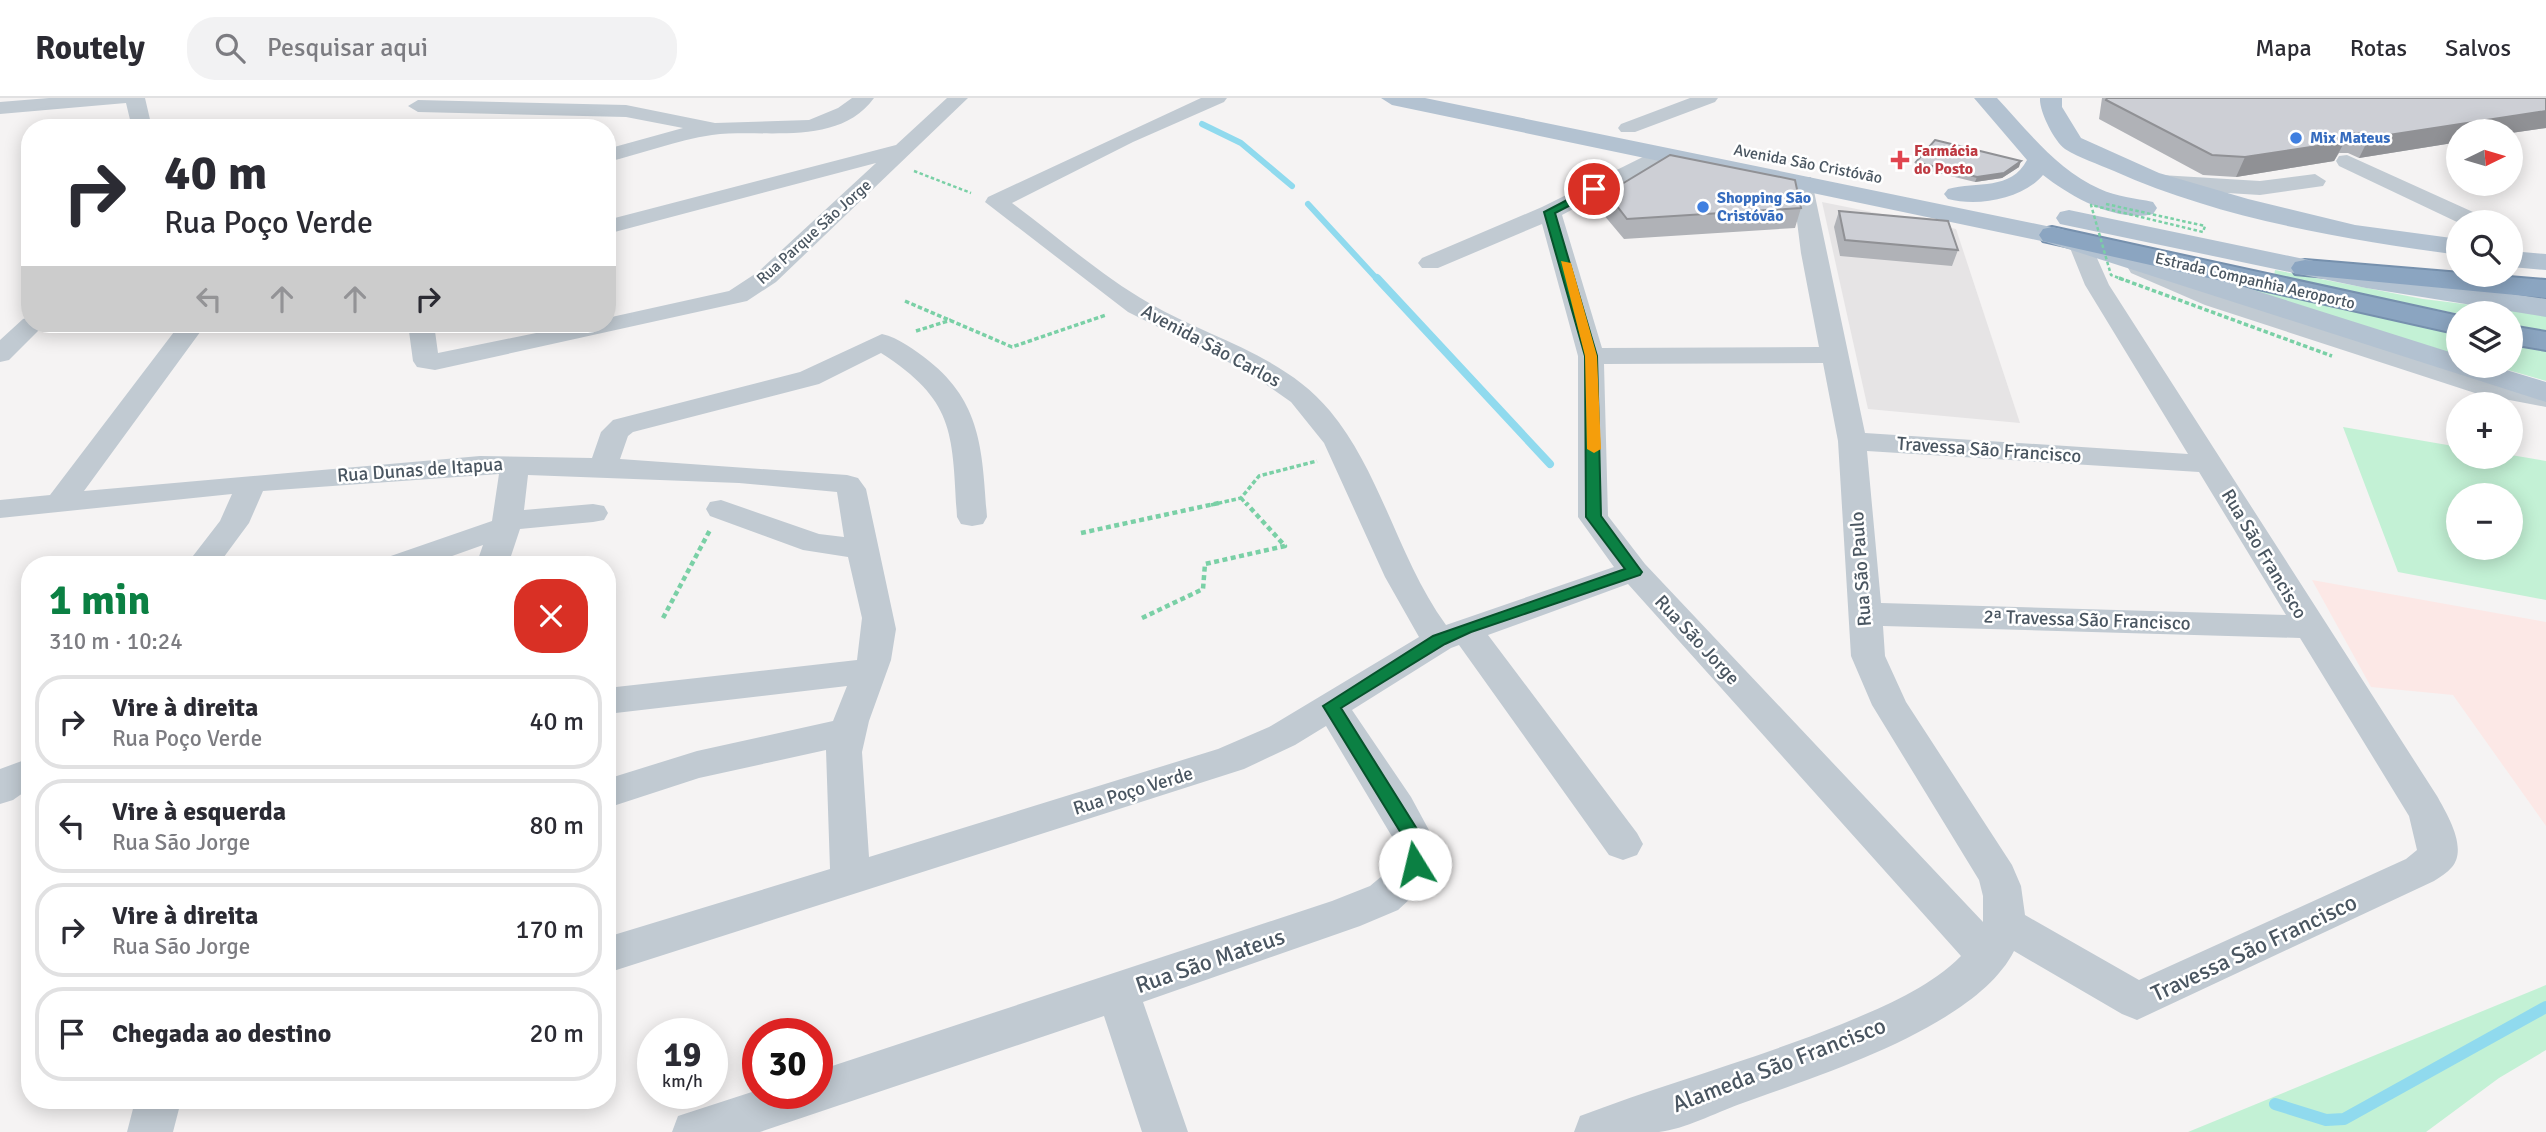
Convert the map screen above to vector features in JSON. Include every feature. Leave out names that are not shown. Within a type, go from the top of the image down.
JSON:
[{"type":"highway","name":"Estrada Companhia Aeroporto","points":[[2080,244],[2446,322]]},
{"type":"highway","points":[[2305,268],[2546,289]]},
{"type":"main road","name":"Avenida São Cristóvão","points":[[1392,98],[1803,182],[2080,244],[2446,361]]},
{"type":"main road","name":"Avenida São Cristóvão","points":[[1474,98],[1957,194],[2305,268],[2413,288],[2546,306]]},
{"type":"main road","points":[[1985,98],[2039,160],[2061,179],[2094,196],[2131,207],[2239,205]]},
{"type":"main road","points":[[2026,98],[2051,103],[2077,146],[2156,180],[2239,205],[2379,238],[2446,251]]},
{"type":"main road","points":[[1957,194],[2016,186],[2036,170],[2039,160]]},
{"type":"main road","points":[[2156,180],[2171,193],[2172,202],[2165,208]]},
{"type":"main road","points":[[2379,238],[2446,246]]},
{"type":"main road","points":[[2523,247],[2546,246]]},
{"type":"main road","points":[[2523,261],[2546,262]]},
{"type":"main road","name":"Avenida São Cristóvão","points":[[2501,378],[2546,392]]},
{"type":"street","points":[[0,108],[121,98]]},
{"type":"street","points":[[135,98],[140,119]]},
{"type":"street","points":[[413,119],[418,102],[583,103],[712,128],[806,128],[840,117],[864,98]]},
{"type":"street","name":"Rua Parque São Jorge","points":[[616,326],[729,299],[767,277],[958,98]]},
{"type":"street","points":[[996,202],[1126,138],[1217,98]]},
{"type":"street","points":[[1628,128],[1708,98]]},
{"type":"street","points":[[616,154],[712,128]]},
{"type":"street","points":[[1430,262],[1549,212],[1661,154]]},
{"type":"street","name":"Rua Parque São Jorge","points":[[616,225],[897,156]]},
{"type":"street","points":[[2347,161],[2450,210]]},
{"type":"street","points":[[2156,180],[2244,188],[2316,184],[2239,205]]},
{"type":"street","name":"Rua São Paulo","points":[[1803,182],[1813,253],[1852,441],[1866,639],[1874,672],[1890,705],[1998,876],[2004,891],[1996,940]]},
{"type":"street","name":"Avenida São Carlos","points":[[996,202],[1134,305],[1172,328],[1284,383],[1321,417],[1406,585],[1452,634],[1623,844]]},
{"type":"street","name":"Rua São Jorge","points":[[1549,212],[1591,356],[1593,517],[1634,572],[1996,940]]},
{"type":"street","points":[[2080,244],[2214,300],[2488,388],[2546,399]]},
{"type":"street","name":"Rua São Francisco","points":[[2080,244],[2097,285],[2433,824],[2438,856],[2431,864]]},
{"type":"street","points":[[0,354],[22,333]]},
{"type":"street","points":[[58,505],[186,333]]},
{"type":"street","name":"Rua Parque São Jorge","points":[[422,333],[423,355],[426,361],[435,362],[579,333]]},
{"type":"street","points":[[603,467],[615,432],[623,426],[668,412],[809,378],[882,342],[924,369],[943,387],[956,406],[965,434],[972,517]]},
{"type":"street","points":[[1591,356],[1836,355]]},
{"type":"street","name":"Travessa São Francisco","points":[[1852,441],[2210,464]]},
{"type":"street","points":[[495,556],[506,524],[515,465]]},
{"type":"street","name":"Rua Dunas de Itapua","points":[[0,509],[397,470],[515,465],[603,467],[842,483],[851,488],[853,494],[862,549]]},
{"type":"street","points":[[209,556],[234,523],[252,483]]},
{"type":"street","points":[[721,509],[814,543],[862,549],[878,613],[877,647],[846,732],[844,752],[850,878]]},
{"type":"street","points":[[420,556],[506,524],[593,513]]},
{"type":"street","name":"Rua Poço Verde","points":[[616,952],[1231,759],[1282,736],[1452,634],[1634,572]]},
{"type":"street","name":"2ª Travessa São Francisco","points":[[1865,614],[2309,627]]},
{"type":"street","points":[[616,700],[868,671]]},
{"type":"street","name":"Rua São Mateus","points":[[833,1086],[1118,992],[1384,898],[1409,876],[1415,864],[1417,845],[1397,807],[1331,706]]},
{"type":"street","points":[[616,791],[697,765],[846,732]]},
{"type":"street","points":[[0,790],[11,780],[21,776]]},
{"type":"street","name":"Travessa São Francisco","points":[[1996,940],[2137,1001],[2431,864]]},
{"type":"street","name":"Alameda São Francisco","points":[[1597,1132],[1782,1069],[1919,1010],[1996,940]]},
{"type":"street","points":[[1118,992],[1166,1132]]},
{"type":"street","points":[[150,1132],[156,1109]]},
{"type":"street","points":[[695,1132],[765,1109]]},
{"type":"path","points":[[897,156],[996,202]]},
{"type":"path","points":[[2106,204],[2205,226],[2203,232],[2091,205],[2111,275],[2332,356]]},
{"type":"path","points":[[905,300],[1012,347],[1134,305]]},
{"type":"path","points":[[1081,533],[1241,498],[1259,476],[1342,454]]},
{"type":"path","points":[[1142,618],[1203,589],[1205,564],[1285,546],[1241,498]]},
{"type":"path","points":[[663,618],[721,509]]},
{"type":"shaded area","points":[[1822,202],[1956,229],[2020,423],[1868,409]]},
{"type":"shaded area","points":[[2312,580],[2546,622],[2546,826],[2453,695],[2371,687]]},
{"type":"green space","points":[[2275,270],[2446,302],[2446,311],[2274,276]]},
{"type":"green space","points":[[2247,287],[2446,331],[2446,352],[2246,289]]},
{"type":"green space","points":[[2523,311],[2546,314],[2546,331],[2523,326]]},
{"type":"green space","points":[[2523,346],[2546,350],[2546,381],[2523,374]]},
{"type":"green space","points":[[2343,427],[2446,445],[2446,469],[2523,469],[2523,457],[2546,461],[2546,600],[2398,572]]},
{"type":"green space","points":[[2546,985],[2546,1050],[2499,1078],[2426,1132],[2188,1132]]},
{"type":"building","name":"Mix Mateus","points":[[2546,98],[2546,111],[2494,119],[2446,119],[2446,126],[2369,138],[2358,133],[2349,134],[2344,142],[2245,157],[2212,155],[2106,100]]},
{"type":"building","points":[[1935,140],[2021,161],[2004,173],[1977,177],[1916,162]]},
{"type":"building","points":[[1670,155],[1795,180],[1801,208],[1627,219],[1607,193]]},
{"type":"building","points":[[1839,211],[1948,221],[1958,250],[1845,240]]},
{"type":"waterway","points":[[1202,124],[1241,143],[1292,186]]},
{"type":"waterway","points":[[1308,204],[1378,280]]},
{"type":"waterway","points":[[1377,278],[1550,464]]},
{"type":"waterway","points":[[2275,1104],[2326,1120],[2344,1119],[2546,1007]]},
{"type":"slow traffic","points":[[1565,263],[1591,356],[1594,449]]},
{"type":"place","name":"Mix Mateus","points":[[2296,138]]},
{"type":"place","name":"Farmácia do Posto","points":[[1900,160]]},
{"type":"place","name":"Shopping São Cristóvão","points":[[1703,207]]},
{"type":"route","points":[[1415,864],[1418,852],[1412,834],[1331,706],[1439,640],[1634,572],[1611,545],[1593,517],[1591,356],[1549,212],[1594,189]]}]
